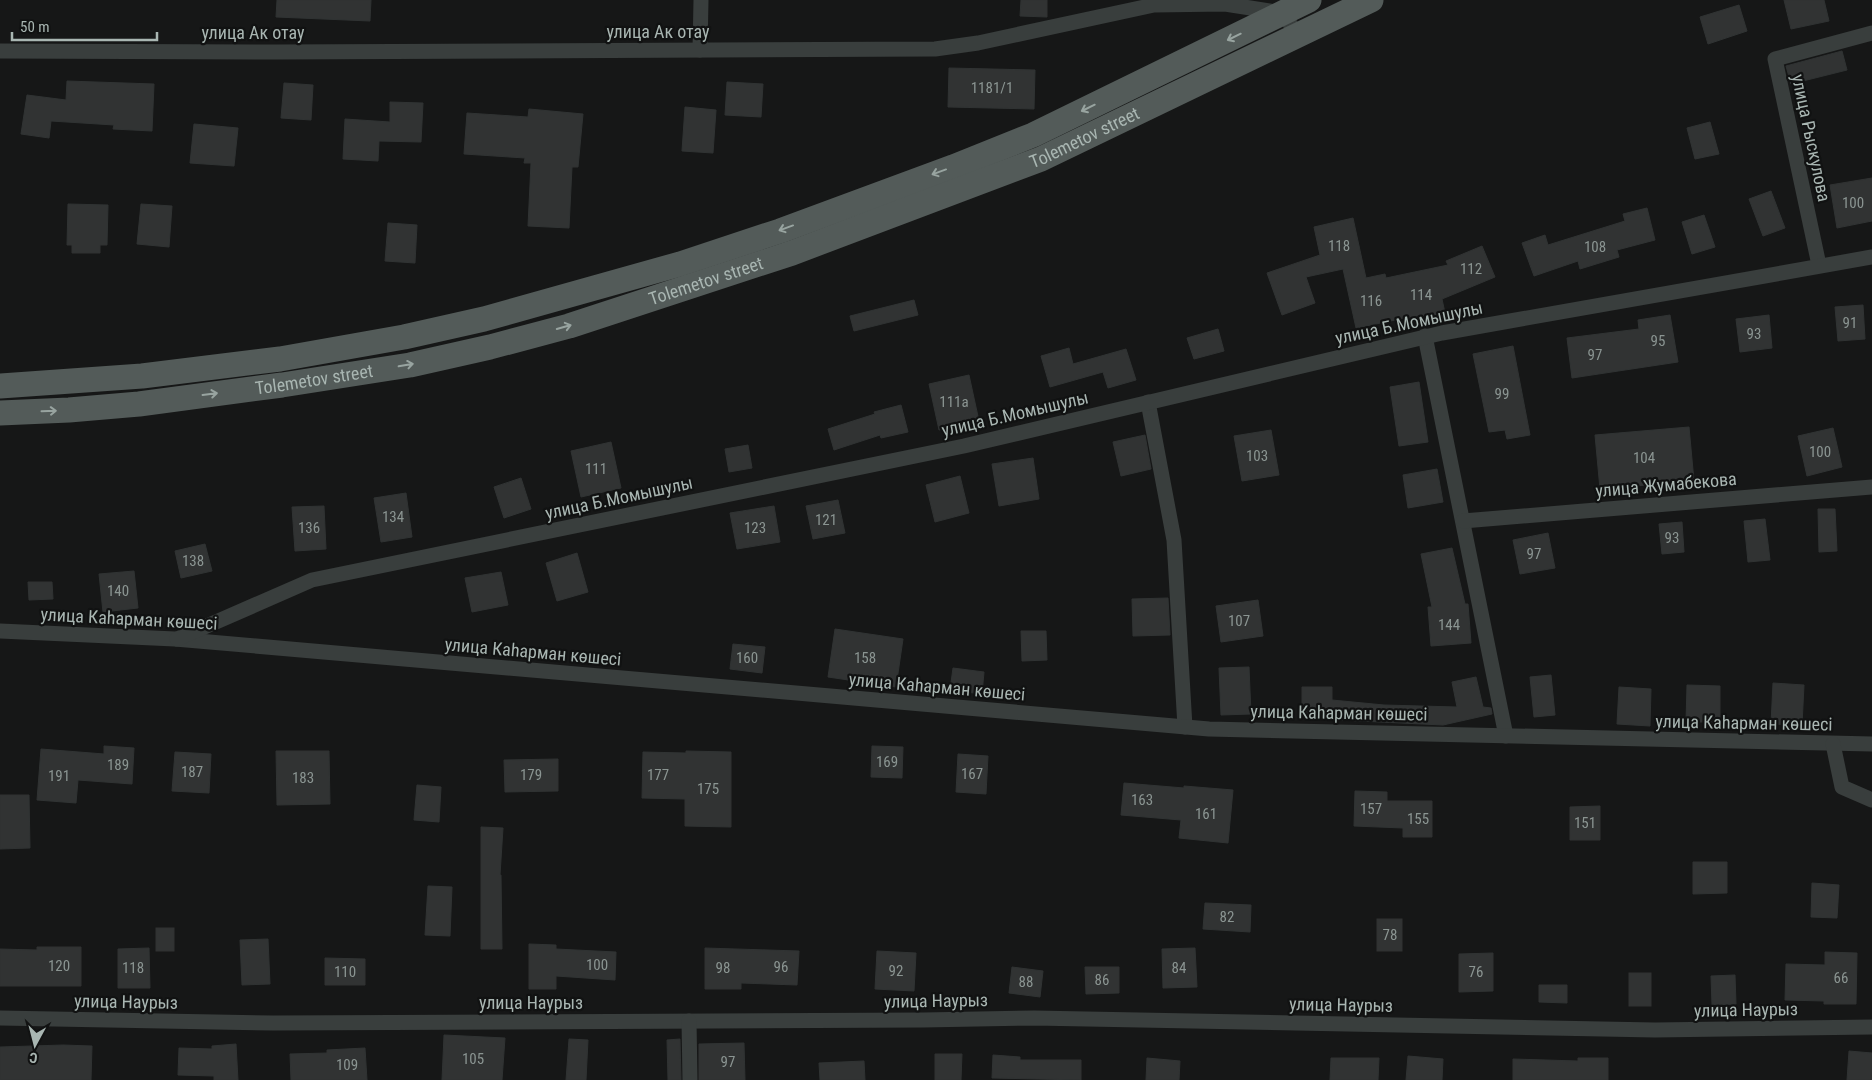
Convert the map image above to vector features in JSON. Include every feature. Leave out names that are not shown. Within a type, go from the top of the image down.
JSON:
[{"type":"main road","name":"Tolemetov street","points":[[0,386],[142,376],[289,358],[404,337],[484,319],[680,264],[798,224],[1033,135],[1309,0]]},
{"type":"main road","name":"Tolemetov street","points":[[0,413],[139,404],[292,384],[410,364],[490,347],[569,326],[792,253],[1041,159],[1370,0]]},
{"type":"street","points":[[700,50],[701,0]]},
{"type":"street","name":"улица Ак отау","points":[[0,51],[296,52],[935,48],[978,43],[1154,5],[1225,4],[1282,13]]},
{"type":"street","points":[[1282,13],[1298,36]]},
{"type":"street","name":"улица Рыскулова","points":[[1819,265],[1775,59],[1872,33]]},
{"type":"street","name":"улица Б.Момышулы","points":[[175,639],[312,580],[964,446],[1425,336],[1872,257]]},
{"type":"street","points":[[1425,336],[1506,736]]},
{"type":"street","points":[[1148,402],[1174,540],[1185,727]]},
{"type":"street","name":"улица Жумабекова","points":[[1463,521],[1872,487]]},
{"type":"street","name":"улица Каһарман көшесі","points":[[0,631],[175,639],[1209,729],[1872,744]]},
{"type":"street","points":[[1833,744],[1842,787],[1872,800]]},
{"type":"street","name":"улица Наурыз","points":[[0,1018],[273,1023],[1034,1018],[1655,1030],[1872,1027]]},
{"type":"street","points":[[689,1021],[690,1080]]},
{"type":"building","points":[[277,0],[371,0],[370,21],[276,17]]},
{"type":"building","points":[[1021,0],[1047,0],[1047,17],[1020,16]]},
{"type":"building","points":[[1784,0],[1824,0],[1829,21],[1791,29]]},
{"type":"building","points":[[1739,5],[1747,31],[1708,44],[1700,17]]},
{"type":"building","points":[[1842,51],[1847,70],[1791,84],[1786,66]]},
{"type":"building","points":[[949,68],[1035,70],[1034,109],[948,107]]},
{"type":"building","points":[[67,81],[154,84],[152,131],[113,129],[114,125],[51,121],[49,138],[21,134],[27,95],[66,100]]},
{"type":"building","points":[[727,82],[763,84],[761,117],[725,115]]},
{"type":"building","points":[[284,83],[313,85],[311,120],[281,118]]},
{"type":"building","points":[[390,102],[423,103],[421,142],[379,141],[378,161],[343,159],[345,119],[390,122]]},
{"type":"building","points":[[685,107],[716,110],[713,153],[682,151]]},
{"type":"building","points":[[529,109],[583,114],[578,167],[572,167],[569,228],[528,226],[531,163],[524,163],[525,158],[464,154],[467,113],[528,117]]},
{"type":"building","points":[[1710,122],[1719,154],[1695,159],[1687,128]]},
{"type":"building","points":[[194,124],[238,128],[234,166],[190,163]]},
{"type":"building","points":[[1872,178],[1872,221],[1837,228],[1830,185]]},
{"type":"building","points":[[1771,191],[1785,228],[1763,236],[1749,199]]},
{"type":"building","points":[[68,204],[108,205],[107,245],[100,245],[100,253],[72,253],[72,245],[67,245]]},
{"type":"building","points":[[141,204],[172,206],[169,247],[137,244]]},
{"type":"building","points":[[1647,208],[1655,240],[1617,250],[1619,257],[1580,269],[1578,261],[1534,276],[1522,243],[1545,235],[1548,245],[1625,221],[1623,214]]},
{"type":"building","points":[[1704,215],[1715,247],[1692,254],[1682,222]]},
{"type":"building","points":[[1353,218],[1366,278],[1385,274],[1386,278],[1448,265],[1446,261],[1482,246],[1495,277],[1442,299],[1445,313],[1406,322],[1405,318],[1356,328],[1343,269],[1306,277],[1315,303],[1282,315],[1267,273],[1320,255],[1314,227]]},
{"type":"building","points":[[388,223],[417,225],[415,263],[385,261]]},
{"type":"building","points":[[914,300],[918,315],[854,331],[850,316]]},
{"type":"building","points":[[1863,305],[1865,339],[1838,341],[1835,307]]},
{"type":"building","points":[[1670,315],[1678,362],[1572,378],[1567,338],[1639,329],[1638,320]]},
{"type":"building","points":[[1769,315],[1772,348],[1740,352],[1736,319]]},
{"type":"building","points":[[1218,329],[1224,351],[1194,359],[1187,338]]},
{"type":"building","points":[[1513,346],[1530,435],[1507,439],[1505,430],[1489,432],[1473,354]]},
{"type":"building","points":[[1069,348],[1073,364],[1126,349],[1136,380],[1108,388],[1103,372],[1050,387],[1041,356]]},
{"type":"building","points":[[969,375],[979,421],[939,430],[929,384]]},
{"type":"building","points":[[1419,382],[1428,442],[1399,446],[1390,387]]},
{"type":"building","points":[[901,405],[908,432],[881,438],[880,435],[834,450],[828,429],[875,414],[874,412]]},
{"type":"building","points":[[1689,427],[1694,481],[1600,489],[1595,435]]},
{"type":"building","points":[[1833,428],[1842,467],[1807,476],[1798,436]]},
{"type":"building","points":[[1271,430],[1279,475],[1242,481],[1234,436]]},
{"type":"building","points":[[1145,435],[1151,469],[1121,476],[1113,442]]},
{"type":"building","points":[[611,442],[621,488],[581,497],[571,451]]},
{"type":"building","points":[[748,445],[752,468],[729,472],[725,449]]},
{"type":"building","points":[[1033,458],[1039,499],[999,506],[992,464]]},
{"type":"building","points":[[1437,469],[1443,502],[1408,508],[1403,475]]},
{"type":"building","points":[[960,476],[969,513],[935,522],[926,485]]},
{"type":"building","points":[[521,478],[531,509],[504,518],[494,487]]},
{"type":"building","points":[[406,493],[412,537],[381,542],[374,498]]},
{"type":"building","points":[[838,500],[845,533],[813,539],[806,506]]},
{"type":"building","points":[[324,506],[326,549],[295,551],[292,507]]},
{"type":"building","points":[[774,506],[780,542],[737,549],[730,513]]},
{"type":"building","points":[[1818,509],[1835,509],[1837,551],[1819,552]]},
{"type":"building","points":[[1765,519],[1770,560],[1748,562],[1744,521]]},
{"type":"building","points":[[1682,522],[1684,552],[1662,554],[1659,524]]},
{"type":"building","points":[[1548,533],[1555,568],[1520,574],[1513,540]]},
{"type":"building","points":[[205,544],[212,571],[181,578],[175,551]]},
{"type":"building","points":[[1452,548],[1465,604],[1468,604],[1471,643],[1431,646],[1428,607],[1432,607],[1421,554]]},
{"type":"building","points":[[577,553],[588,592],[557,601],[546,563]]},
{"type":"building","points":[[134,571],[138,608],[103,612],[99,574]]},
{"type":"building","points":[[501,572],[508,605],[472,612],[465,578]]},
{"type":"building","points":[[28,582],[52,582],[53,599],[29,600]]},
{"type":"building","points":[[1168,598],[1170,635],[1133,636],[1132,599]]},
{"type":"building","points":[[1258,600],[1263,636],[1221,642],[1216,606]]},
{"type":"building","points":[[835,629],[903,639],[896,687],[828,677]]},
{"type":"building","points":[[1021,631],[1046,631],[1047,660],[1022,661]]},
{"type":"building","points":[[733,644],[765,647],[762,673],[730,669]]},
{"type":"building","points":[[1249,667],[1251,714],[1221,715],[1219,668]]},
{"type":"building","points":[[953,668],[984,672],[982,694],[950,690]]},
{"type":"building","points":[[1551,675],[1555,715],[1534,717],[1530,677]]},
{"type":"building","points":[[1476,677],[1483,707],[1491,708],[1492,714],[1443,725],[1339,720],[1339,717],[1302,717],[1302,687],[1332,687],[1332,700],[1384,705],[1457,707],[1452,682]]},
{"type":"building","points":[[1773,683],[1804,685],[1802,725],[1771,724]]},
{"type":"building","points":[[1687,685],[1720,686],[1720,722],[1686,722]]},
{"type":"building","points":[[1619,687],[1651,689],[1650,726],[1617,724]]},
{"type":"building","points":[[104,746],[134,748],[132,784],[78,780],[76,803],[37,800],[41,749],[104,754]]},
{"type":"building","points":[[872,746],[903,747],[902,778],[871,777]]},
{"type":"building","points":[[276,751],[329,751],[330,804],[277,805]]},
{"type":"building","points":[[686,751],[731,752],[731,827],[685,826],[685,799],[642,798],[643,752],[686,753]]},
{"type":"building","points":[[175,752],[211,754],[209,793],[172,791]]},
{"type":"building","points":[[958,754],[988,756],[986,794],[956,792]]},
{"type":"building","points":[[558,759],[558,791],[505,792],[504,760]]},
{"type":"building","points":[[1124,783],[1233,790],[1228,843],[1179,838],[1181,820],[1121,815]]},
{"type":"building","points":[[417,785],[441,787],[439,822],[414,820]]},
{"type":"building","points":[[1355,791],[1387,792],[1387,801],[1432,801],[1432,837],[1403,837],[1403,828],[1354,826]]},
{"type":"building","points":[[0,795],[29,795],[30,848],[0,849]]},
{"type":"building","points":[[1600,806],[1600,840],[1570,840],[1570,807]]},
{"type":"building","points":[[481,827],[503,828],[500,875],[502,949],[481,949]]},
{"type":"building","points":[[1693,862],[1727,862],[1727,893],[1693,894]]},
{"type":"building","points":[[1812,883],[1839,885],[1837,918],[1811,917]]},
{"type":"building","points":[[428,886],[452,887],[450,936],[425,935]]},
{"type":"building","points":[[1205,903],[1251,905],[1250,932],[1203,929]]},
{"type":"building","points":[[1377,919],[1402,919],[1402,951],[1377,951]]},
{"type":"building","points":[[156,928],[174,928],[174,951],[156,951]]},
{"type":"building","points":[[268,939],[270,984],[242,985],[240,940]]},
{"type":"building","points":[[529,944],[556,945],[556,949],[616,952],[615,980],[556,976],[556,989],[529,989]]},
{"type":"building","points":[[37,947],[81,947],[81,986],[0,986],[0,949],[37,950]]},
{"type":"building","points":[[149,948],[150,988],[118,988],[118,949]]},
{"type":"building","points":[[705,948],[799,951],[797,985],[741,983],[741,989],[705,989]]},
{"type":"building","points":[[1195,948],[1197,987],[1163,988],[1162,949]]},
{"type":"building","points":[[877,951],[916,953],[914,991],[875,989]]},
{"type":"building","points":[[1825,952],[1857,953],[1856,1004],[1824,1004],[1824,1001],[1785,1000],[1786,964],[1825,965]]},
{"type":"building","points":[[1493,953],[1493,991],[1459,992],[1459,954]]},
{"type":"building","points":[[325,958],[365,959],[365,985],[325,985]]},
{"type":"building","points":[[1012,967],[1043,971],[1040,997],[1009,993]]},
{"type":"building","points":[[1085,967],[1119,967],[1119,993],[1086,994]]},
{"type":"building","points":[[1629,973],[1651,973],[1651,1006],[1629,1006]]},
{"type":"building","points":[[1735,975],[1736,1004],[1712,1005],[1711,976]]},
{"type":"building","points":[[1539,985],[1567,985],[1567,1003],[1539,1002]]},
{"type":"building","points":[[444,1035],[505,1038],[502,1080],[442,1080]]},
{"type":"building","points":[[569,1039],[588,1040],[586,1080],[566,1080]]},
{"type":"building","points":[[680,1039],[681,1080],[668,1080],[667,1040]]},
{"type":"building","points":[[744,1043],[745,1080],[699,1080],[699,1044]]},
{"type":"building","points":[[236,1044],[238,1080],[214,1080],[214,1076],[178,1075],[179,1048],[212,1049],[212,1046]]},
{"type":"building","points":[[92,1046],[91,1080],[0,1080],[0,1047]]},
{"type":"building","points":[[365,1048],[367,1080],[291,1080],[290,1054],[327,1053],[327,1050]]},
{"type":"building","points":[[1849,1051],[1872,1053],[1872,1080],[1847,1080]]},
{"type":"building","points":[[935,1054],[962,1054],[961,1080],[935,1080]]},
{"type":"building","points":[[993,1055],[1020,1057],[1020,1060],[1081,1060],[1081,1080],[992,1078]]},
{"type":"building","points":[[1408,1056],[1443,1059],[1442,1080],[1406,1080]]},
{"type":"building","points":[[1147,1058],[1180,1061],[1179,1080],[1146,1080]]},
{"type":"building","points":[[1331,1058],[1379,1058],[1378,1080],[1330,1080]]},
{"type":"building","points":[[1578,1058],[1608,1058],[1608,1080],[1513,1080],[1513,1059],[1578,1061]]},
{"type":"building","points":[[864,1061],[865,1080],[820,1080],[819,1063]]}]
